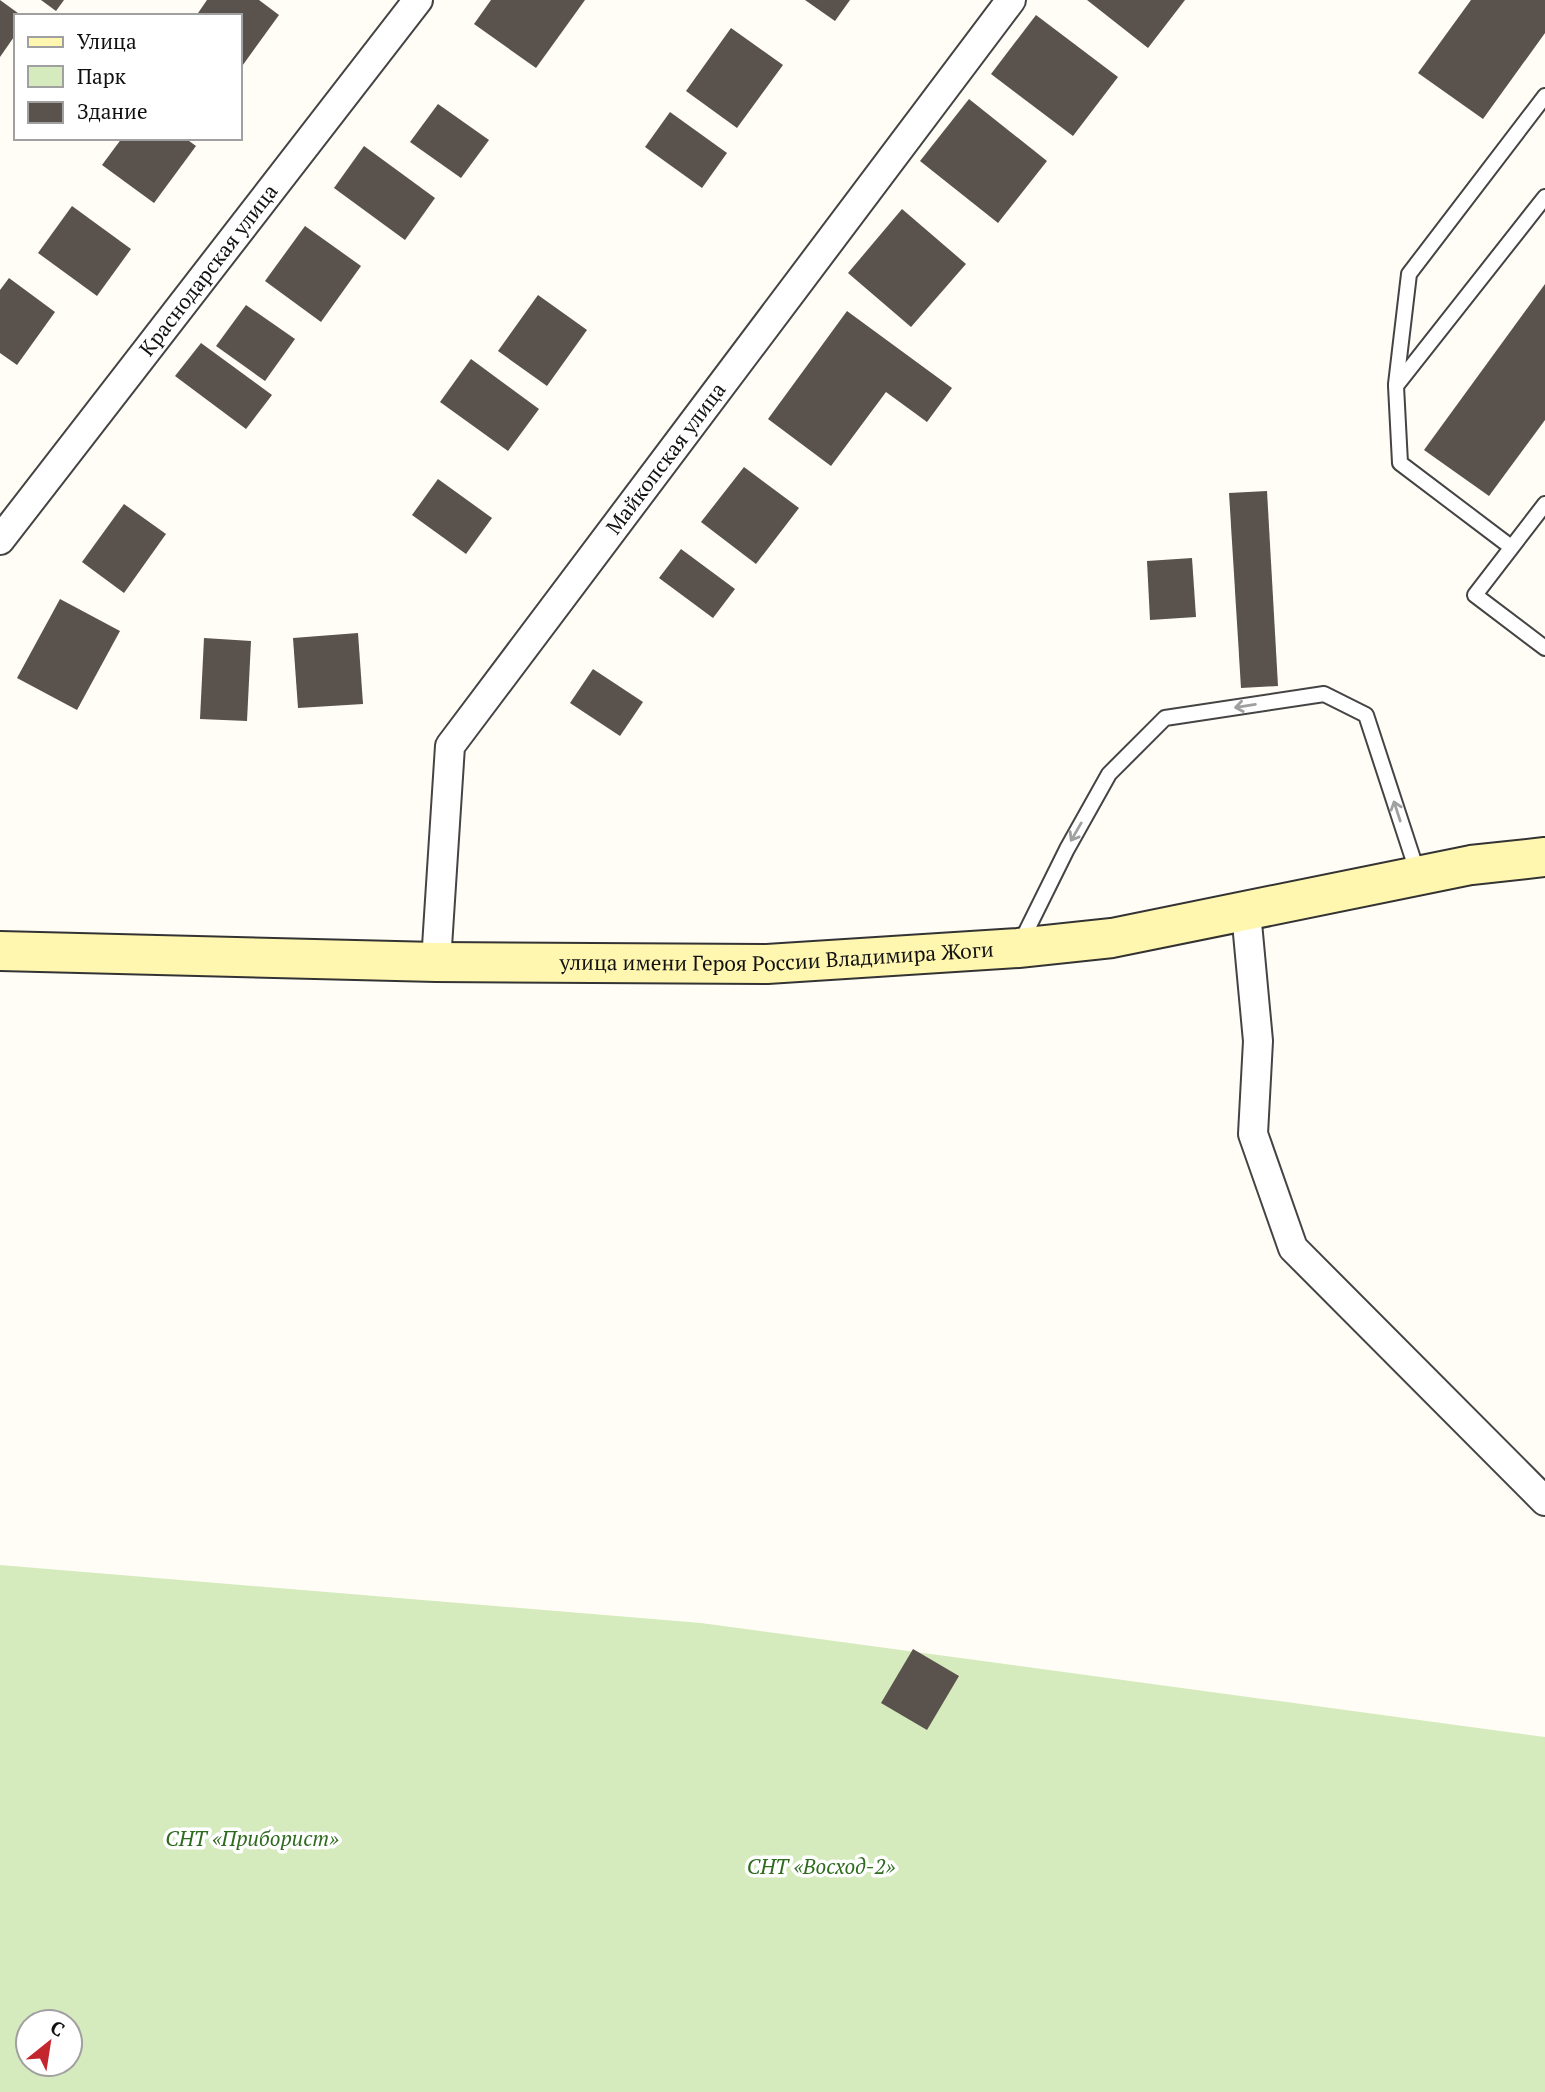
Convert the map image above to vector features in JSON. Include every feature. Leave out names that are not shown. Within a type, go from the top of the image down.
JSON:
[{"type":"main road","name":"улица имени Героя России Владимира Жоги","points":[[0,951],[436,962],[767,964],[1018,948],[1112,938],[1471,865],[1545,857]]},
{"type":"street","name":"Краснодарская улица","points":[[0,540],[418,0]]},
{"type":"street","name":"Майкопская улица","points":[[436,962],[450,746],[1011,0]]},
{"type":"street","points":[[1246,912],[1258,1041],[1252,1134],[1293,1248],[1545,1501]]},
{"type":"lane","points":[[1511,547],[1400,463],[1396,386],[1409,274],[1545,96]]},
{"type":"lane","points":[[1396,386],[1545,197]]},
{"type":"lane","points":[[1545,504],[1475,595],[1545,648]]},
{"type":"lane","points":[[1018,948],[1067,849],[1109,774],[1166,718],[1324,694],[1366,715],[1419,876]]},
{"type":"green space","points":[[0,1565],[701,1623],[1545,1737],[1545,2092],[0,2092]]},
{"type":"building","points":[[0,0],[19,14],[14,14],[14,37],[0,57]]},
{"type":"building","points":[[41,0],[64,0],[56,11]]},
{"type":"building","points":[[207,0],[259,0],[279,15],[242,66],[242,14],[197,14]]},
{"type":"building","points":[[491,0],[585,0],[536,68],[474,24]]},
{"type":"building","points":[[805,0],[850,0],[835,21]]},
{"type":"building","points":[[1087,0],[1185,0],[1148,48]]},
{"type":"building","points":[[1471,0],[1545,0],[1545,33],[1483,119],[1418,73]]},
{"type":"building","points":[[1036,15],[1118,77],[1073,136],[991,74]]},
{"type":"building","points":[[731,28],[783,65],[737,128],[686,91]]},
{"type":"building","points":[[969,99],[1047,161],[998,223],[920,161]]},
{"type":"building","points":[[438,104],[489,140],[461,178],[410,142]]},
{"type":"building","points":[[670,112],[727,153],[702,188],[645,147]]},
{"type":"building","points":[[121,140],[188,140],[196,146],[154,203],[102,165]]},
{"type":"building","points":[[364,146],[435,198],[405,240],[334,188]]},
{"type":"building","points":[[72,206],[131,249],[97,296],[38,253]]},
{"type":"building","points":[[902,209],[966,264],[911,327],[848,273]]},
{"type":"building","points":[[305,226],[361,266],[321,322],[265,281]]},
{"type":"building","points":[[9,278],[55,312],[17,365],[0,353],[0,290]]},
{"type":"building","points":[[1545,284],[1545,420],[1489,496],[1424,450]]},
{"type":"building","points":[[538,295],[587,330],[547,386],[498,351]]},
{"type":"building","points":[[246,305],[295,339],[265,381],[216,346]]},
{"type":"building","points":[[847,311],[952,388],[927,422],[886,392],[831,466],[768,419]]},
{"type":"building","points":[[201,343],[272,395],[246,429],[175,376]]},
{"type":"building","points":[[471,359],[539,409],[508,451],[440,402]]},
{"type":"building","points":[[744,467],[799,508],[756,564],[701,522]]},
{"type":"building","points":[[438,479],[492,518],[466,554],[412,515]]},
{"type":"building","points":[[1267,491],[1278,686],[1241,688],[1229,493]]},
{"type":"building","points":[[124,504],[166,534],[124,593],[82,562]]},
{"type":"building","points":[[681,549],[735,589],[713,618],[659,578]]},
{"type":"building","points":[[1192,558],[1196,617],[1150,620],[1147,561]]},
{"type":"building","points":[[60,599],[120,631],[77,710],[17,678]]},
{"type":"building","points":[[358,633],[363,704],[298,708],[293,638]]},
{"type":"building","points":[[204,638],[251,641],[247,721],[200,719]]},
{"type":"building","points":[[593,669],[643,702],[620,736],[570,703]]},
{"type":"building","points":[[913,1649],[959,1676],[927,1730],[881,1703]]},
{"type":"park label","name":"СНТ «Приборист»","points":[[252,1839]]},
{"type":"park label","name":"СНТ «Восход-2»","points":[[821,1867]]}]
